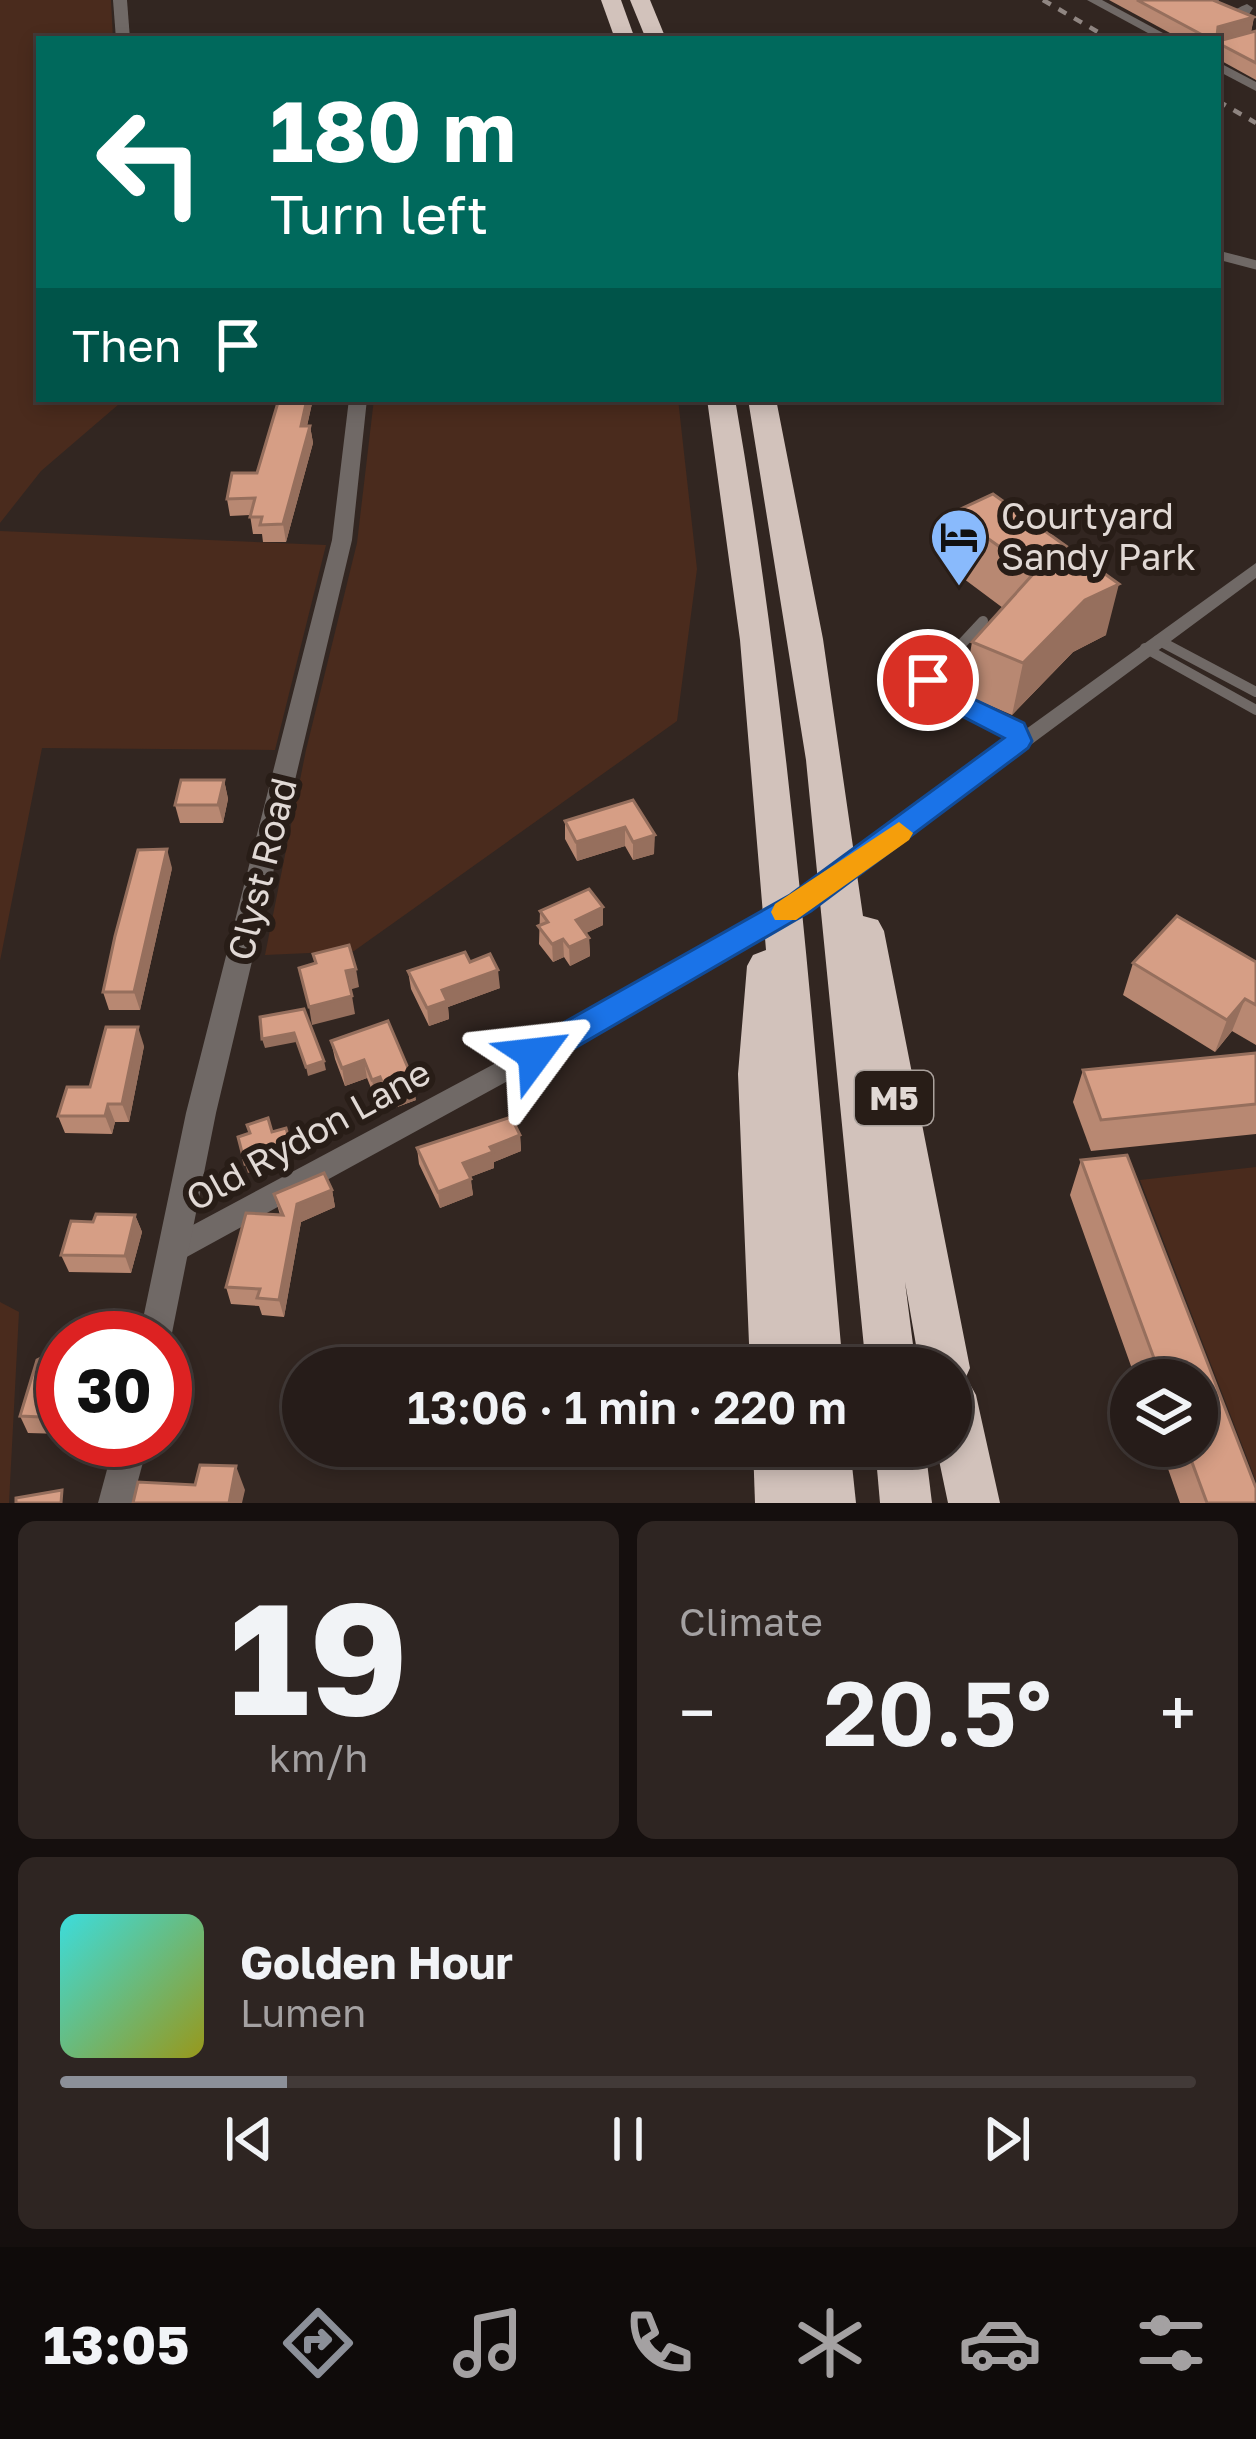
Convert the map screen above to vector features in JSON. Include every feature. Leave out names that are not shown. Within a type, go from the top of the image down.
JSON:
[{"type":"highway","points":[[611,0],[624,36]]},
{"type":"highway","points":[[640,0],[655,36]]},
{"type":"highway","points":[[722,402],[744,530],[816,1347]]},
{"type":"highway","name":"M5","points":[[763,402],[789,520],[831,832],[889,1347]]},
{"type":"highway","name":"M5","points":[[831,832],[857,893],[941,1347]]},
{"type":"highway","points":[[774,1347],[759,1073],[775,849]]},
{"type":"highway","points":[[779,1467],[781,1503]]},
{"type":"highway","points":[[827,1467],[830,1503]]},
{"type":"highway","points":[[902,1467],[906,1503]]},
{"type":"highway","points":[[966,1467],[974,1503]]},
{"type":"street","points":[[120,0],[123,36]]},
{"type":"street","points":[[1094,0],[1162,36]]},
{"type":"street","points":[[1213,0],[1215,12],[1242,12]]},
{"type":"street","points":[[1221,68],[1256,88]]},
{"type":"street","name":"Clyst Road","points":[[161,1311],[201,1113],[341,540],[358,402]]},
{"type":"street","name":"Old Rydon Lane","points":[[173,1250],[684,972],[801,903],[1256,569]]},
{"type":"street","points":[[115,1503],[125,1467]]},
{"type":"lane","points":[[1242,12],[1256,26]]},
{"type":"lane","points":[[1221,256],[1256,265]]},
{"type":"lane","points":[[983,621],[928,680],[934,691],[1014,730],[1019,741]]},
{"type":"lane","points":[[1152,644],[1256,692]]},
{"type":"lane","points":[[1152,644],[1256,710]]},
{"type":"shaded area","points":[[0,0],[111,0],[113,36],[36,36],[36,402],[155,402],[119,404],[41,471],[0,523]]},
{"type":"shaded area","points":[[374,402],[678,402],[697,569],[677,721],[354,951],[265,955],[306,750],[357,543]]},
{"type":"shaded area","points":[[0,531],[326,545],[275,750],[42,748],[0,961]]},
{"type":"shaded area","points":[[1256,1167],[1256,1481],[1218,1382],[1218,1359],[1209,1359],[1140,1180]]},
{"type":"shaded area","points":[[0,1302],[19,1312],[9,1503],[0,1503]]},
{"type":"building","points":[[1137,0],[1213,0],[1254,17],[1218,27],[1217,36],[1204,36]]},
{"type":"building","points":[[1256,31],[1256,63],[1221,45],[1221,39]]},
{"type":"building","points":[[278,402],[306,402],[301,426],[310,426],[283,524],[260,525],[262,517],[250,517],[255,498],[227,499],[232,473],[257,473]]},
{"type":"building","points":[[993,494],[1119,584],[1085,600],[1023,663],[972,642],[1035,572],[952,513]]},
{"type":"building","points":[[181,780],[224,780],[218,805],[175,805]]},
{"type":"building","points":[[633,800],[655,835],[633,842],[625,827],[576,842],[565,821]]},
{"type":"building","points":[[167,849],[134,992],[103,992],[138,850]]},
{"type":"building","points":[[589,889],[603,907],[576,920],[589,938],[569,947],[563,939],[552,944],[538,926],[548,922],[540,911]]},
{"type":"building","points":[[1177,916],[1256,962],[1256,1005],[1245,999],[1227,1020],[1133,963]]},
{"type":"building","points":[[349,945],[356,969],[346,971],[352,996],[309,1007],[299,968],[316,963],[313,954]]},
{"type":"building","points":[[465,952],[470,962],[490,954],[498,970],[442,990],[447,1001],[427,1008],[408,971]]},
{"type":"building","points":[[304,1009],[324,1061],[306,1067],[294,1033],[262,1039],[260,1017]]},
{"type":"building","points":[[388,1021],[414,1082],[386,1092],[380,1077],[372,1080],[364,1060],[342,1068],[331,1041]]},
{"type":"building","points":[[106,1027],[138,1027],[122,1104],[108,1104],[105,1116],[58,1116],[67,1087],[90,1087]]},
{"type":"building","points":[[1256,1053],[1256,1104],[1101,1120],[1083,1070]]},
{"type":"building","points":[[511,1117],[520,1135],[463,1163],[471,1179],[438,1192],[417,1148]]},
{"type":"building","points":[[268,1118],[272,1132],[286,1128],[292,1149],[245,1164],[238,1137],[250,1133],[247,1125]]},
{"type":"building","points":[[1127,1155],[1206,1359],[1154,1359],[1081,1160]]},
{"type":"building","points":[[324,1173],[332,1190],[297,1204],[279,1300],[257,1298],[260,1289],[226,1287],[246,1213],[283,1215],[274,1194]]},
{"type":"building","points":[[96,1214],[135,1215],[125,1256],[61,1255],[71,1221],[93,1222]]},
{"type":"building","points":[[36,1363],[36,1417],[20,1416]]},
{"type":"building","points":[[1218,1390],[1256,1488],[1256,1503],[1207,1503],[1194,1467],[1218,1467]]},
{"type":"building","points":[[200,1465],[236,1466],[229,1503],[133,1503],[138,1482],[195,1485]]},
{"type":"building","points":[[62,1490],[61,1503],[16,1503],[16,1498]]},
{"type":"railway","points":[[1043,0],[1105,36]]},
{"type":"railway","points":[[1221,103],[1256,123]]},
{"type":"slow traffic","points":[[786,912],[899,833]]},
{"type":"place","name":"Courtyard Sandy Park","points":[[959,588]]},
{"type":"route","points":[[535,1054],[801,903],[1019,741],[1014,730],[934,691],[928,680]]}]
